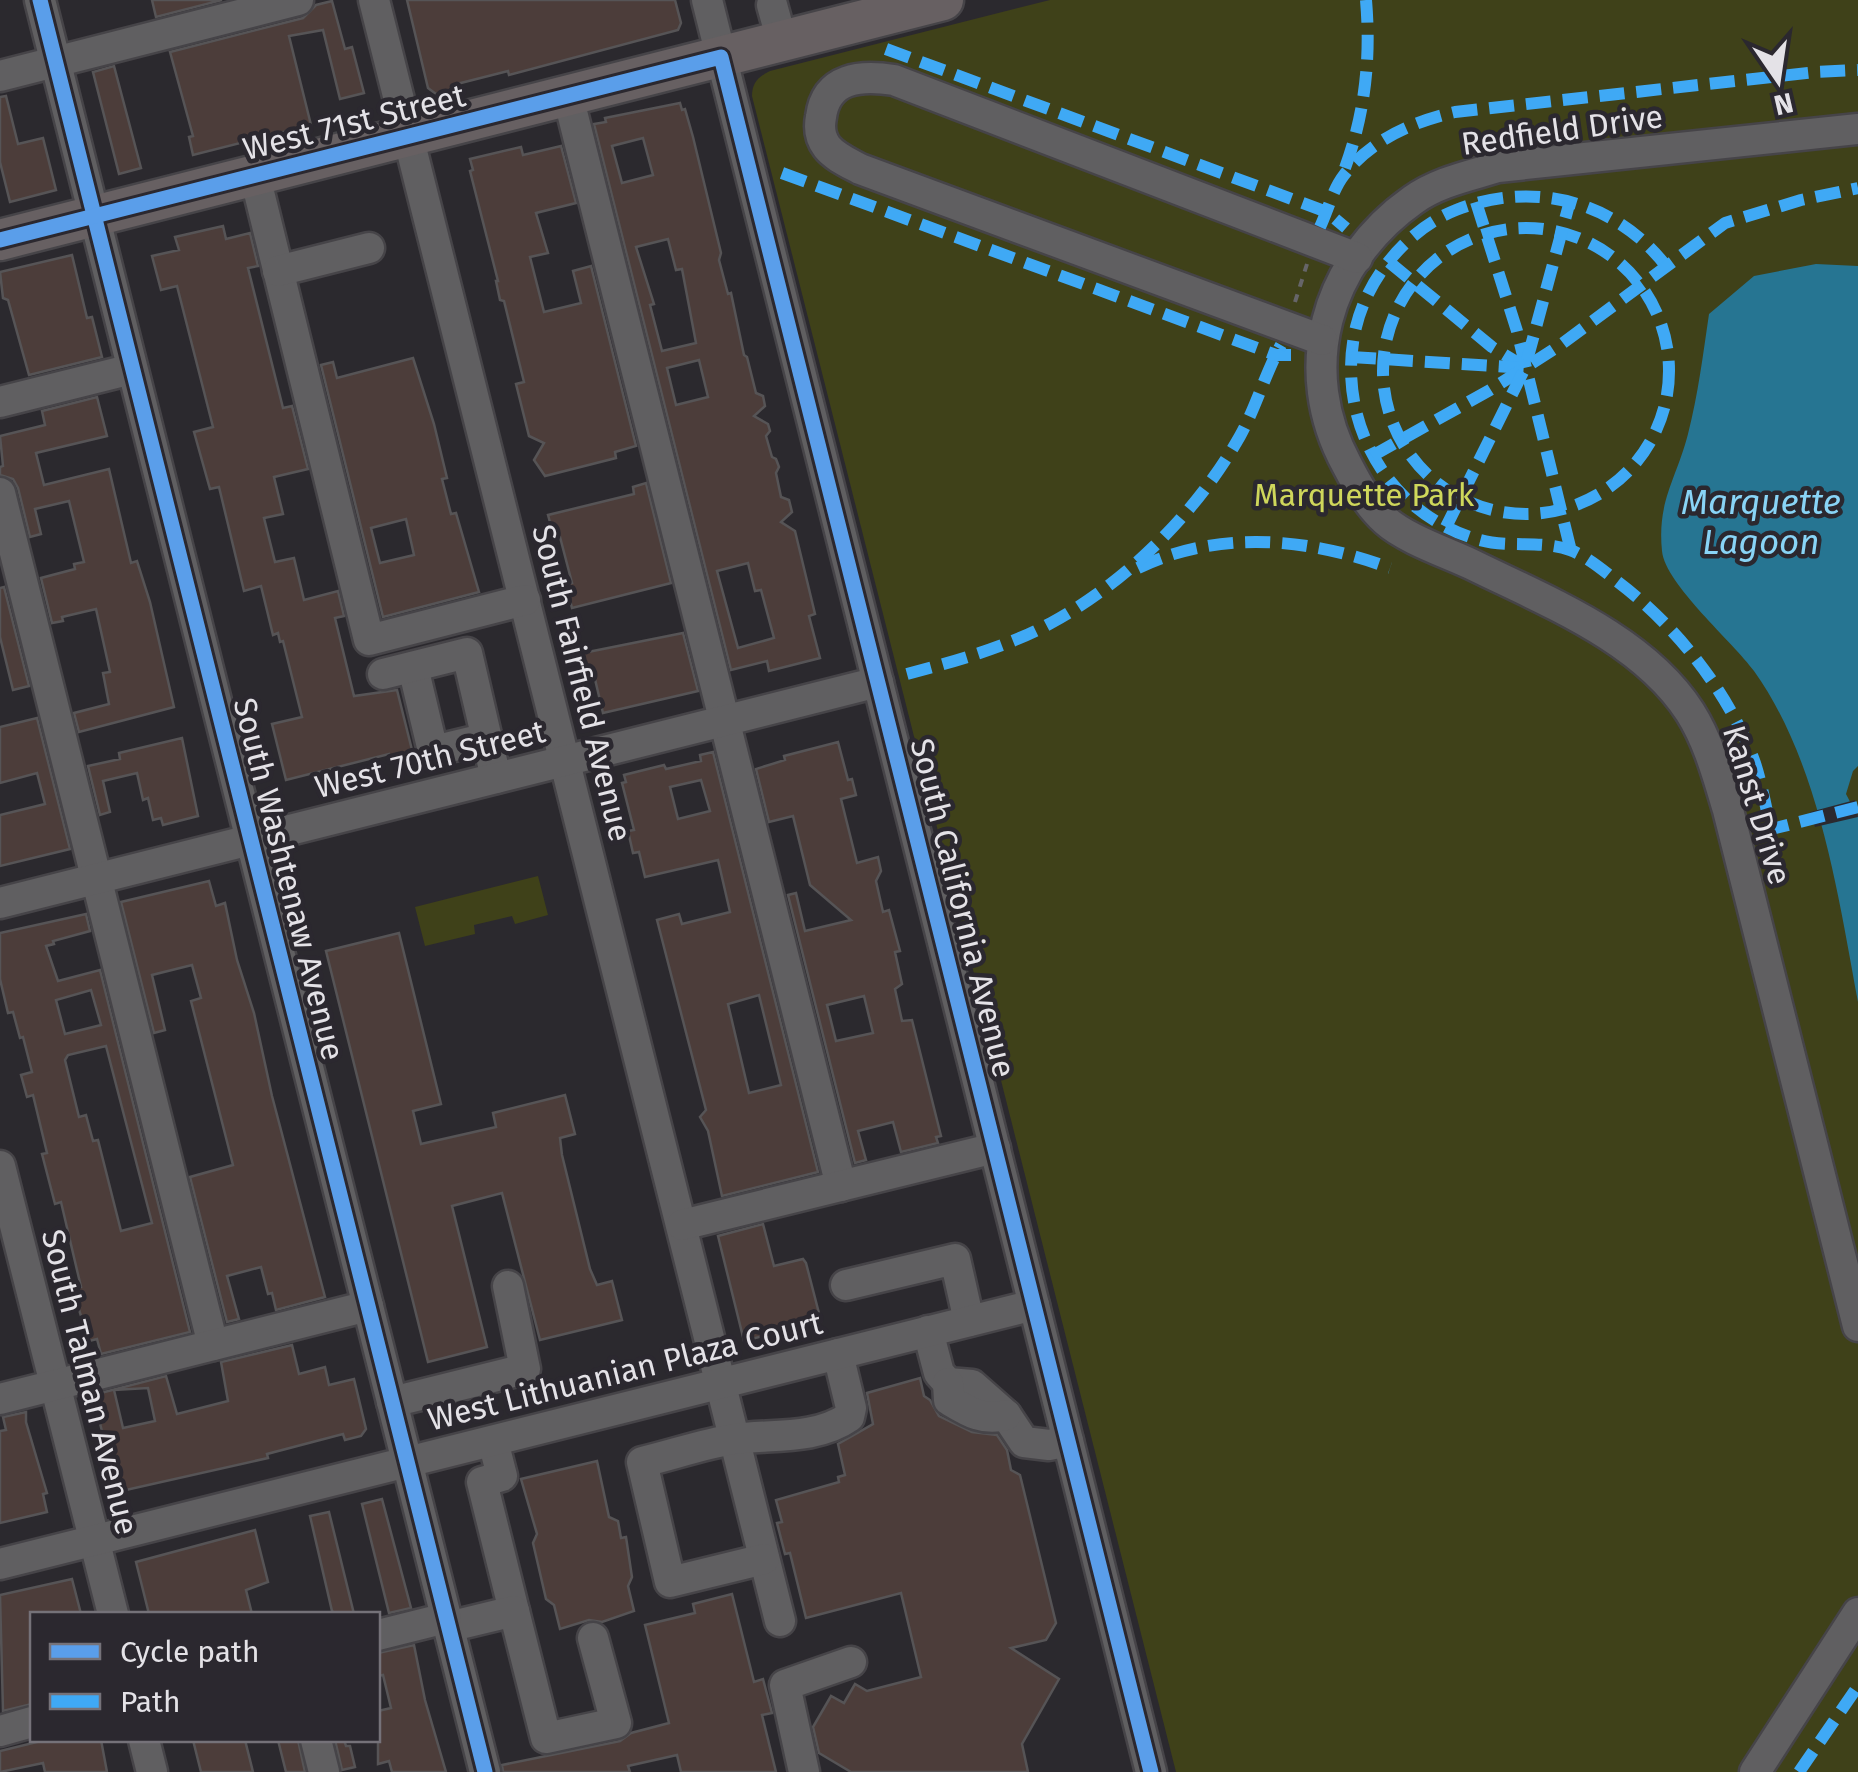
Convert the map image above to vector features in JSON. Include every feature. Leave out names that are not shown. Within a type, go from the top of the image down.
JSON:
[{"type":"main road","name":"West 71st Street","points":[[0,240],[721,57],[780,12],[859,10],[944,0]]},
{"type":"street","name":"South Washtenaw Avenue","points":[[40,0],[485,1772]]},
{"type":"street","points":[[0,76],[211,11],[298,0]]},
{"type":"street","name":"South Fairfield Avenue","points":[[374,0],[780,1621]]},
{"type":"street","name":"South California Avenue","points":[[710,1],[1151,1772]]},
{"type":"street","points":[[1322,340],[860,170],[827,147],[819,130],[827,96],[838,84],[855,78],[894,80],[1357,258]]},
{"type":"street","points":[[568,96],[841,1186]]},
{"type":"street","name":"Redfield Drive","points":[[1332,304],[1357,258],[1388,220],[1441,184],[1498,167],[1858,129]]},
{"type":"street","points":[[255,176],[369,640],[525,600]]},
{"type":"street","points":[[278,271],[369,248]]},
{"type":"street","name":"Kanst Drive","points":[[1332,304],[1322,340],[1324,406],[1332,438],[1366,500],[1388,524],[1612,638],[1655,672],[1689,711],[1712,756],[1728,810],[1858,1326]]},
{"type":"street","points":[[0,402],[132,369]]},
{"type":"street","points":[[0,493],[213,1345]]},
{"type":"street","points":[[383,674],[467,654],[496,778]]},
{"type":"street","points":[[413,667],[434,751],[487,738]]},
{"type":"street","name":"West 70th Street","points":[[0,903],[878,682]]},
{"type":"street","points":[[682,1225],[994,1148]]},
{"type":"street","name":"South Talman Avenue","points":[[0,1166],[112,1612]]},
{"type":"street","points":[[846,1285],[955,1258],[970,1321]]},
{"type":"street","points":[[392,1402],[525,1370],[508,1286]]},
{"type":"street","name":"West Lithuanian Plaza Court","points":[[0,1564],[1034,1305]]},
{"type":"street","points":[[0,1399],[368,1306]]},
{"type":"street","points":[[928,1331],[939,1373],[948,1383],[949,1400],[990,1419],[1006,1415],[1024,1442],[1048,1445],[1068,1441]]},
{"type":"street","points":[[764,1559],[670,1582],[642,1462],[736,1439],[780,1438],[840,1424],[849,1417],[851,1408],[838,1354]]},
{"type":"street","points":[[493,1440],[502,1476],[482,1482],[546,1738],[616,1723],[593,1638]]},
{"type":"street","points":[[380,1635],[514,1611]]},
{"type":"street","points":[[1754,1772],[1858,1613]]},
{"type":"street","points":[[804,1772],[785,1685],[850,1662]]},
{"type":"street","points":[[0,1731],[30,1723]]},
{"type":"street","points":[[144,1742],[152,1772]]},
{"type":"street","points":[[316,1742],[324,1772]]},
{"type":"path","points":[[1293,307],[1307,264]]},
{"type":"green space","name":"Marquette Park","points":[[1050,0],[1858,0],[1858,1772],[1176,1772],[752,96],[756,81],[770,71]]},
{"type":"green space","points":[[538,876],[548,915],[515,924],[512,916],[474,925],[475,934],[425,946],[415,907]]},
{"type":"water","name":"Marquette Lagoon","points":[[1816,264],[1858,266],[1858,766],[1846,794],[1858,817],[1858,1002],[1823,830],[1795,746],[1754,671],[1675,580],[1662,551],[1661,534],[1665,504],[1692,419],[1709,314],[1754,276]]},
{"type":"pier","points":[[1855,800],[1858,817],[1815,827],[1810,812]]},
{"type":"building","points":[[152,0],[222,0],[156,17]]},
{"type":"building","points":[[407,0],[675,0],[681,23],[678,30],[509,75],[508,71],[453,85],[454,89],[436,94],[428,88]]},
{"type":"building","points":[[332,1],[345,49],[352,47],[364,93],[340,99],[323,30],[289,36],[311,125],[193,155],[189,137],[193,136],[170,52],[303,18],[316,5]]},
{"type":"building","points":[[114,66],[141,168],[119,174],[93,72]]},
{"type":"building","points":[[6,96],[18,144],[43,138],[56,190],[10,202],[0,162],[0,97]]},
{"type":"building","points":[[680,103],[685,109],[744,355],[756,393],[763,396],[765,406],[754,416],[768,424],[770,431],[766,436],[779,467],[776,473],[781,497],[789,500],[792,512],[781,522],[795,531],[815,614],[809,616],[820,658],[769,671],[767,661],[731,670],[594,124],[606,122],[605,118]],"holes":[[[643,138],[653,175],[622,183],[612,146]],[[668,239],[676,270],[682,269],[696,343],[662,351],[650,305],[654,304],[636,247]],[[699,360],[708,397],[676,405],[667,368]],[[748,563],[755,591],[761,590],[774,638],[738,648],[717,571]]]},
{"type":"building","points":[[561,146],[576,203],[536,213],[548,253],[530,257],[544,312],[581,303],[573,271],[591,266],[636,446],[615,452],[616,458],[545,476],[534,460],[544,443],[529,436],[516,384],[524,382],[504,301],[500,300],[470,159],[521,147],[523,155]]},
{"type":"building","points":[[223,226],[226,239],[250,233],[258,266],[248,268],[283,408],[292,406],[308,469],[274,477],[283,514],[264,518],[275,562],[294,558],[304,600],[338,591],[344,616],[335,618],[354,696],[397,690],[413,754],[390,759],[389,754],[286,780],[272,724],[302,717],[283,641],[280,642],[278,633],[273,635],[261,586],[244,591],[219,487],[210,489],[194,432],[213,427],[177,286],[161,290],[152,256],[179,250],[175,237]]},
{"type":"building","points":[[72,255],[87,318],[92,317],[102,357],[29,375],[8,300],[3,298],[0,272]]},
{"type":"building","points":[[413,358],[434,424],[451,514],[456,513],[479,592],[383,617],[321,365],[333,362],[337,378]],"holes":[[[406,519],[414,555],[380,563],[371,528]]]},
{"type":"building","points":[[97,397],[107,436],[36,453],[44,485],[109,469],[131,563],[137,561],[150,602],[174,707],[79,732],[74,713],[109,704],[103,673],[110,672],[96,609],[52,623],[41,578],[75,569],[74,564],[84,562],[69,501],[35,509],[41,534],[30,537],[18,488],[13,479],[0,475],[0,436],[45,425],[42,411]]},
{"type":"building","points":[[646,483],[671,583],[572,608],[566,585],[572,583],[560,537],[553,533],[548,515],[634,494],[633,487]]},
{"type":"building","points":[[4,587],[29,686],[13,690],[0,637],[0,588]]},
{"type":"building","points":[[683,633],[698,691],[603,713],[594,675],[589,676],[583,653]]},
{"type":"building","points":[[37,718],[70,849],[0,866],[0,815],[45,804],[37,773],[0,783],[0,727]]},
{"type":"building","points":[[182,738],[198,816],[163,825],[161,818],[153,820],[148,798],[143,800],[137,773],[103,781],[110,812],[100,815],[88,766],[120,759],[119,753]]},
{"type":"building","points":[[838,742],[856,795],[841,799],[857,863],[878,857],[881,871],[876,881],[883,912],[889,910],[900,951],[895,952],[902,984],[895,989],[902,1021],[912,1020],[941,1136],[936,1137],[938,1143],[901,1152],[893,1122],[858,1131],[866,1160],[855,1163],[788,895],[796,893],[805,931],[851,920],[810,885],[793,816],[769,822],[756,769],[785,760],[784,756]],"holes":[[[864,996],[873,1033],[836,1041],[827,1005]]]},
{"type":"building","points":[[713,752],[818,1172],[722,1196],[708,1131],[700,1117],[706,1110],[657,920],[679,914],[682,924],[730,912],[718,860],[645,877],[639,852],[633,853],[628,831],[634,830],[622,783],[626,782],[624,775],[701,761],[700,755]],"holes":[[[701,780],[710,811],[678,819],[670,787]],[[759,995],[781,1085],[749,1093],[728,1004]]]},
{"type":"building","points":[[209,881],[216,906],[225,903],[325,1297],[276,1310],[261,1267],[227,1276],[239,1319],[227,1322],[190,1177],[233,1165],[191,1001],[201,998],[192,965],[152,975],[165,1030],[154,1033],[121,902]]},
{"type":"building","points":[[86,914],[90,931],[46,946],[58,981],[100,970],[190,1332],[101,1354],[97,1339],[89,1341],[74,1289],[81,1287],[61,1202],[55,1204],[33,1095],[27,1097],[21,1075],[32,1072],[13,1012],[8,1013],[0,979],[0,933]],"holes":[[[91,990],[101,1025],[65,1034],[56,1000]],[[106,1046],[152,1223],[121,1231],[98,1140],[93,1141],[86,1115],[79,1117],[65,1060],[68,1055]]]},
{"type":"building","points":[[399,933],[441,1104],[413,1111],[421,1144],[496,1127],[493,1113],[565,1095],[575,1134],[560,1138],[562,1155],[590,1269],[597,1285],[612,1281],[622,1320],[540,1340],[502,1193],[452,1206],[487,1347],[428,1362],[326,951]]},
{"type":"building","points":[[763,1224],[774,1266],[803,1259],[806,1263],[821,1321],[744,1341],[718,1236]]},
{"type":"building","points":[[292,1345],[299,1374],[325,1367],[329,1385],[354,1379],[366,1429],[361,1436],[345,1440],[343,1434],[267,1454],[268,1458],[117,1492],[93,1395],[166,1376],[177,1414],[228,1401],[221,1362]],"holes":[[[148,1388],[155,1421],[123,1428],[114,1390]]]},
{"type":"building","points":[[920,1378],[924,1396],[939,1416],[972,1432],[997,1435],[1007,1450],[1011,1470],[1020,1475],[1056,1623],[1046,1640],[1011,1648],[1059,1679],[1022,1744],[1028,1772],[851,1772],[819,1753],[813,1727],[831,1696],[844,1703],[855,1684],[867,1691],[921,1677],[901,1593],[806,1618],[790,1553],[785,1554],[777,1523],[782,1522],[776,1500],[839,1482],[838,1477],[845,1475],[838,1444],[873,1424],[867,1393]]},
{"type":"building","points":[[26,1412],[47,1493],[43,1494],[47,1512],[0,1523],[0,1431],[6,1430],[3,1417]]},
{"type":"building","points":[[597,1461],[609,1517],[618,1521],[621,1538],[626,1537],[632,1577],[628,1586],[634,1611],[602,1622],[589,1620],[560,1629],[554,1605],[546,1599],[533,1543],[537,1534],[521,1479]]},
{"type":"building","points":[[382,1499],[411,1608],[389,1613],[362,1504]]},
{"type":"building","points":[[329,1512],[354,1612],[332,1611],[310,1516]]},
{"type":"building","points":[[255,1530],[268,1582],[246,1590],[252,1612],[148,1612],[136,1562]]},
{"type":"building","points":[[72,1579],[80,1612],[30,1612],[30,1704],[3,1711],[0,1595]]},
{"type":"building","points":[[732,1594],[754,1682],[763,1679],[772,1713],[762,1715],[776,1772],[681,1772],[677,1755],[628,1766],[630,1772],[503,1772],[502,1765],[620,1741],[631,1733],[669,1723],[645,1625],[695,1613],[693,1604]]},
{"type":"building","points":[[414,1645],[446,1772],[392,1772],[389,1761],[378,1764],[380,1711],[391,1708],[383,1675],[380,1676],[380,1653]]},
{"type":"building","points":[[37,1742],[101,1742],[107,1772],[45,1772],[43,1763],[0,1772],[0,1751]]},
{"type":"building","points":[[194,1742],[246,1742],[253,1772],[201,1772]]},
{"type":"building","points":[[278,1742],[298,1742],[305,1772],[286,1772]]},
{"type":"building","points":[[335,1742],[350,1746],[355,1767],[342,1770]]},
{"type":"marked path","points":[[1345,168],[1365,86],[1366,0]]},
{"type":"marked path","points":[[886,49],[1327,212],[1346,228]]},
{"type":"marked path","points":[[1320,227],[1337,187],[1355,163],[1394,134],[1439,116],[1858,70]]},
{"type":"marked path","points":[[782,173],[1276,355],[1291,355]]},
{"type":"marked path","points":[[1372,456],[1559,346],[1725,223],[1858,188]]},
{"type":"marked path","points":[[1666,266],[1622,225],[1570,202],[1514,197],[1456,210],[1406,242],[1370,290],[1356,327],[1351,362],[1353,396],[1375,459],[1394,486],[1418,509],[1447,527],[1480,540],[1548,545],[1575,552],[1637,597],[1679,638],[1715,685],[1744,737],[1755,763],[1771,830]]},
{"type":"marked path","points":[[1446,527],[1525,368],[1570,201]]},
{"type":"marked path","points":[[1476,202],[1517,331],[1571,551]]},
{"type":"marked path","points":[[1526,228],[1554,230],[1581,239],[1606,252],[1627,270],[1645,291],[1658,316],[1667,343],[1669,371],[1667,399],[1658,426],[1645,451],[1627,472],[1606,490],[1581,503],[1554,512],[1526,514],[1498,512],[1471,503],[1446,490],[1425,472],[1407,451],[1394,426],[1385,399],[1383,371],[1385,343],[1394,316],[1407,291],[1425,270],[1446,252],[1471,239],[1498,230],[1526,228]]},
{"type":"marked path","points":[[1389,262],[1492,347],[1523,366]]},
{"type":"marked path","points":[[907,674],[981,653],[1034,632],[1079,606],[1133,565],[1182,517],[1223,464],[1246,425],[1281,345]]},
{"type":"marked path","points":[[1351,357],[1525,368]]},
{"type":"marked path","points":[[1138,568],[1200,547],[1264,542],[1328,550],[1390,568]]},
{"type":"marked path","points":[[1764,831],[1858,807]]},
{"type":"marked path","points":[[1799,1772],[1858,1686]]},
{"type":"cycle path","points":[[40,0],[485,1772]]},
{"type":"cycle path","points":[[0,240],[721,57],[1151,1772]]}]
